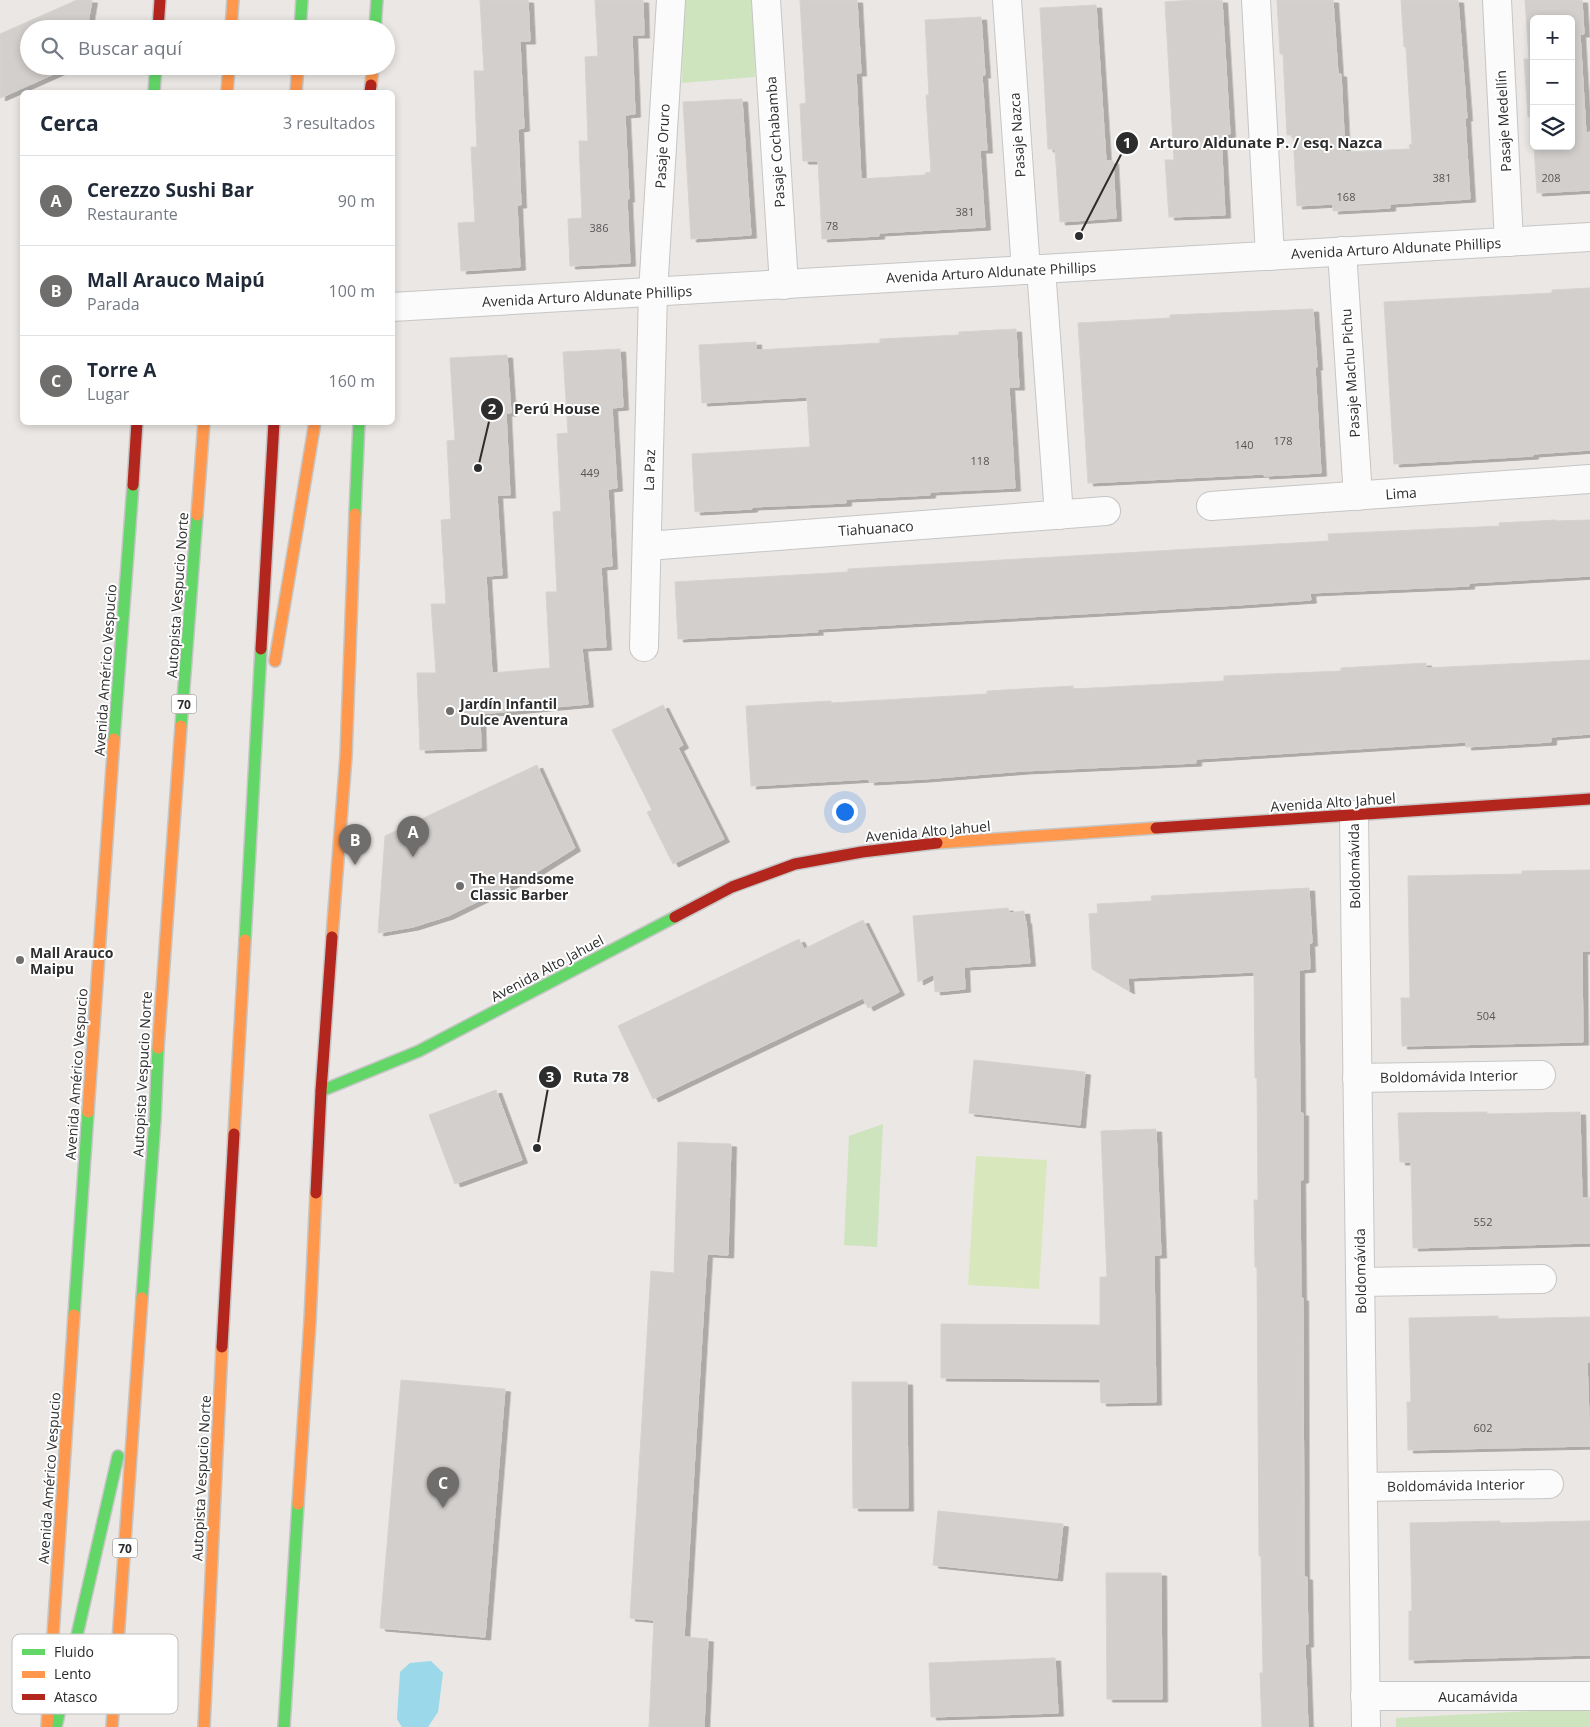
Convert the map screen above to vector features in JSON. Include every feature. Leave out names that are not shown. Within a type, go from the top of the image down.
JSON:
[{"type":"main road","points":[[159,20],[160,0]]},
{"type":"main road","points":[[232,20],[233,0]]},
{"type":"main road","points":[[301,20],[302,0]]},
{"type":"main road","points":[[376,20],[377,0]]},
{"type":"main road","points":[[154,90],[155,75]]},
{"type":"main road","points":[[227,90],[228,75]]},
{"type":"main road","points":[[296,90],[297,75]]},
{"type":"main road","points":[[371,90],[372,75]]},
{"type":"main road","name":"Avenida Américo Vespucio","points":[[53,1634],[85,1150],[138,425]]},
{"type":"main road","name":"Autopista Vespucio Norte","points":[[118,1634],[155,1120],[161,1009],[204,425]]},
{"type":"main road","name":"Autopista Vespucio Norte","points":[[204,1727],[274,425]]},
{"type":"main road","points":[[274,668],[314,425]]},
{"type":"main road","points":[[284,1727],[308,1341],[321,1091],[346,756],[359,425]]},
{"type":"main road","points":[[253,796],[269,698]]},
{"type":"main road","name":"Avenida Alto Jahuel","points":[[321,1091],[419,1051],[732,887],[794,864],[912,845],[1590,799]]},
{"type":"main road","points":[[77,1634],[137,1369]]},
{"type":"main road","name":"Avenida Américo Vespucio","points":[[47,1727],[48,1714]]},
{"type":"main road","points":[[56,1727],[59,1714]]},
{"type":"main road","name":"Autopista Vespucio Norte","points":[[112,1727],[113,1714]]},
{"type":"street","name":"Pasaje Oruro","points":[[653,292],[671,0]]},
{"type":"street","name":"Pasaje Cochabamba","points":[[766,0],[784,285]]},
{"type":"street","name":"Pasaje Nazca","points":[[1007,0],[1059,515]]},
{"type":"street","points":[[1256,0],[1270,256]]},
{"type":"street","name":"Pasaje Medellín","points":[[1497,0],[1509,242]]},
{"type":"street","name":"Avenida Arturo Aldunate Phillips","points":[[395,307],[1590,237]]},
{"type":"street","name":"Pasaje Machu Pichu","points":[[1342,251],[1358,496]]},
{"type":"street","name":"La Paz","points":[[644,647],[653,292]]},
{"type":"street","name":"Lima","points":[[1211,506],[1590,480]]},
{"type":"street","name":"Tiahuanaco","points":[[647,546],[1106,511]]},
{"type":"street","name":"Boldomávida","points":[[1354,815],[1366,1727]]},
{"type":"street","name":"Boldomávida Interior","points":[[1357,1078],[1541,1075]]},
{"type":"street","points":[[1360,1282],[1542,1279]]},
{"type":"street","name":"Boldomávida Interior","points":[[1362,1487],[1549,1484]]},
{"type":"street","name":"Aucamávida","points":[[1365,1696],[1590,1696]]},
{"type":"green space","points":[[683,0],[754,0],[755,77],[682,83]]},
{"type":"green space","points":[[883,1124],[877,1247],[844,1245],[849,1136]]},
{"type":"green space","points":[[976,1156],[1047,1160],[1039,1289],[968,1285]]},
{"type":"green space","points":[[1590,1708],[1590,1727],[1396,1727],[1396,1718]]},
{"type":"water","points":[[431,1661],[443,1673],[438,1712],[428,1727],[402,1727],[397,1719],[400,1672],[410,1663]]},
{"type":"building","points":[[77,0],[92,0],[89,20],[32,20]]},
{"type":"building","points":[[480,0],[528,0],[530,41],[520,41],[524,128],[518,129],[521,205],[517,205],[520,267],[461,271],[458,223],[475,222],[471,147],[477,147],[474,71],[484,71]]},
{"type":"building","points":[[595,0],[643,0],[644,35],[632,35],[635,114],[625,115],[630,263],[570,266],[568,219],[582,218],[579,141],[588,141],[585,57],[598,56]]},
{"type":"building","points":[[800,0],[857,0],[861,73],[856,73],[861,179],[925,175],[925,173],[931,172],[926,95],[929,95],[925,20],[981,17],[985,75],[982,75],[987,150],[980,150],[985,227],[879,233],[879,236],[822,239],[818,161],[803,161],[800,104],[806,103]]},
{"type":"building","points":[[1222,0],[1230,134],[1221,135],[1225,215],[1169,217],[1165,160],[1174,160],[1165,2]]},
{"type":"building","points":[[1277,0],[1333,0],[1338,74],[1341,74],[1345,152],[1410,149],[1409,145],[1412,144],[1401,0],[1458,0],[1467,118],[1465,118],[1470,199],[1390,204],[1390,208],[1333,211],[1333,204],[1297,206],[1293,135],[1287,135],[1283,54],[1280,54]]},
{"type":"building","points":[[1525,0],[1582,0],[1584,34],[1580,34],[1586,133],[1590,132],[1590,190],[1537,193],[1534,150],[1575,150],[1575,15],[1530,15],[1530,116],[1528,117],[1524,59],[1529,59]]},
{"type":"building","points":[[1096,5],[1106,161],[1113,161],[1116,218],[1060,222],[1055,149],[1048,149],[1040,8]]},
{"type":"building","points":[[20,25],[20,75],[52,75],[0,98],[0,34]]},
{"type":"building","points":[[742,99],[751,235],[691,239],[683,102]]},
{"type":"building","points":[[1590,288],[1590,450],[1533,454],[1533,456],[1394,464],[1384,302],[1552,293],[1552,290]]},
{"type":"building","points":[[1313,309],[1321,473],[1088,483],[1078,323],[1170,318],[1170,315]]},
{"type":"building","points":[[1016,329],[1019,387],[1009,387],[1015,488],[930,492],[930,495],[846,499],[846,503],[752,507],[752,509],[695,512],[692,454],[810,447],[807,397],[702,403],[699,345],[756,342],[756,350],[880,343],[880,339],[959,335],[959,332]]},
{"type":"building","points":[[620,349],[623,407],[612,408],[617,488],[608,489],[612,566],[601,567],[606,647],[582,648],[588,704],[480,714],[481,748],[420,750],[417,673],[436,673],[431,604],[446,604],[441,520],[451,519],[447,441],[455,440],[450,358],[507,355],[511,413],[506,413],[510,495],[497,495],[502,575],[486,576],[492,673],[550,668],[546,592],[557,592],[553,512],[561,511],[557,434],[568,433],[563,352]]},
{"type":"building","points":[[1590,520],[1590,576],[1469,583],[1469,586],[1310,593],[1311,600],[817,629],[818,632],[678,639],[675,582],[848,572],[848,569],[1329,541],[1328,534],[1500,526],[1499,523]]},
{"type":"building","points":[[1590,660],[1590,734],[1551,737],[1551,742],[1466,747],[1466,742],[1196,759],[1196,763],[1023,771],[869,782],[869,779],[751,786],[746,706],[987,694],[987,691],[1073,686],[1073,689],[1224,681],[1224,676],[1341,671],[1341,668],[1426,663],[1426,668]]},
{"type":"building","points":[[663,705],[683,745],[678,748],[724,839],[673,864],[647,812],[652,810],[612,730]]},
{"type":"building","points":[[537,765],[575,848],[532,875],[448,916],[413,927],[378,933],[385,836]]},
{"type":"building","points":[[1590,870],[1590,951],[1582,951],[1583,1042],[1402,1046],[1401,998],[1410,998],[1408,876],[1522,874],[1522,871]]},
{"type":"building","points":[[1309,888],[1312,943],[1309,943],[1310,969],[1299,970],[1300,1113],[1303,1113],[1303,1180],[1300,1180],[1301,1298],[1303,1298],[1304,1577],[1307,1577],[1308,1644],[1305,1644],[1308,1727],[1262,1727],[1260,1673],[1263,1673],[1261,1556],[1259,1556],[1257,1267],[1255,1267],[1254,1200],[1258,1200],[1254,972],[1128,978],[1129,991],[1092,969],[1089,914],[1098,913],[1097,904],[1152,901],[1151,896]]},
{"type":"building","points":[[1008,908],[1009,913],[1024,911],[1030,963],[964,967],[965,989],[935,992],[934,974],[918,982],[913,916]]},
{"type":"building","points":[[863,920],[899,992],[868,1008],[863,998],[653,1099],[618,1026],[799,939],[804,949]]},
{"type":"building","points":[[974,1060],[1085,1072],[1080,1125],[969,1113]]},
{"type":"building","points":[[496,1090],[522,1160],[455,1184],[429,1115]]},
{"type":"building","points":[[1487,1112],[1487,1114],[1580,1112],[1582,1198],[1590,1198],[1590,1243],[1413,1248],[1411,1162],[1400,1162],[1398,1113]]},
{"type":"building","points":[[1156,1129],[1161,1255],[1154,1255],[1156,1402],[1101,1403],[1100,1379],[941,1378],[941,1324],[1100,1325],[1100,1277],[1107,1277],[1101,1131]]},
{"type":"building","points":[[678,1142],[731,1144],[728,1255],[707,1254],[684,1637],[708,1639],[704,1727],[649,1727],[654,1620],[630,1618],[651,1271],[674,1273]]},
{"type":"building","points":[[1498,1316],[1498,1319],[1590,1317],[1590,1362],[1587,1362],[1590,1446],[1408,1450],[1407,1402],[1411,1402],[1409,1318]]},
{"type":"building","points":[[401,1380],[505,1389],[485,1637],[380,1628]]},
{"type":"building","points":[[852,1382],[907,1382],[908,1508],[853,1508]]},
{"type":"building","points":[[938,1511],[1063,1524],[1057,1578],[933,1565]]},
{"type":"building","points":[[1500,1521],[1500,1523],[1590,1521],[1590,1655],[1409,1660],[1409,1611],[1412,1611],[1410,1523]]},
{"type":"building","points":[[1106,1573],[1161,1573],[1162,1699],[1107,1699]]},
{"type":"building","points":[[1055,1658],[1058,1713],[931,1717],[929,1663]]},
{"type":"traffic: fast","points":[[301,20],[302,0]]},
{"type":"traffic: fast","points":[[376,20],[377,0]]},
{"type":"traffic: fast","points":[[154,90],[155,75]]},
{"type":"traffic: fast","points":[[355,514],[359,425]]},
{"type":"traffic: fast","points":[[114,739],[133,485]]},
{"type":"traffic: fast","points":[[181,726],[197,515]]},
{"type":"traffic: fast","points":[[245,940],[261,649]]},
{"type":"traffic: fast","points":[[321,1091],[419,1051],[675,917]]},
{"type":"traffic: fast","points":[[142,1298],[155,1120],[158,1048]]},
{"type":"traffic: fast","points":[[74,1315],[88,1112]]},
{"type":"traffic: fast","points":[[77,1634],[118,1456]]},
{"type":"traffic: fast","points":[[284,1727],[298,1504]]},
{"type":"traffic: fast","points":[[56,1727],[59,1714]]},
{"type":"traffic: slow","points":[[232,20],[233,0]]},
{"type":"traffic: slow","points":[[227,90],[228,75]]},
{"type":"traffic: slow","points":[[296,90],[297,75]]},
{"type":"traffic: slow","points":[[371,85],[372,75]]},
{"type":"traffic: slow","points":[[197,515],[204,425]]},
{"type":"traffic: slow","points":[[275,661],[314,425]]},
{"type":"traffic: slow","points":[[332,937],[346,756],[355,514]]},
{"type":"traffic: slow","points":[[158,1048],[181,726]]},
{"type":"traffic: slow","points":[[88,1112],[114,739]]},
{"type":"traffic: slow","points":[[937,843],[1156,828]]},
{"type":"traffic: slow","points":[[234,1134],[245,940]]},
{"type":"traffic: slow","points":[[298,1504],[316,1193]]},
{"type":"traffic: slow","points":[[119,1634],[142,1298]]},
{"type":"traffic: slow","points":[[53,1634],[74,1315]]},
{"type":"traffic: slow","points":[[204,1727],[222,1347]]},
{"type":"traffic: slow","points":[[47,1727],[48,1714]]},
{"type":"traffic: slow","points":[[112,1727],[113,1714]]},
{"type":"traffic: jam","points":[[159,20],[160,0]]},
{"type":"traffic: jam","points":[[370,90],[371,85]]},
{"type":"traffic: jam","points":[[133,485],[137,425]]},
{"type":"traffic: jam","points":[[261,649],[274,425]]},
{"type":"traffic: jam","points":[[1156,828],[1590,799]]},
{"type":"traffic: jam","points":[[675,917],[732,887],[795,864],[862,852],[937,843]]},
{"type":"traffic: jam","points":[[316,1193],[332,937]]},
{"type":"traffic: jam","points":[[222,1347],[234,1134]]},
{"type":"place","name":"Arturo Aldunate P. / esq. Nazca","points":[[1079,236]]},
{"type":"place","name":"Perú House","points":[[478,468]]},
{"type":"place","name":"Jardín Infantil Dulce Aventura","points":[[450,711]]},
{"type":"place","name":"Cerezzo Sushi Bar","points":[[413,857]]},
{"type":"place","name":"Mall Arauco Maipú","points":[[355,865]]},
{"type":"place","name":"The Handsome Classic Barber","points":[[460,886]]},
{"type":"place","name":"Mall Arauco Maipu","points":[[20,960]]},
{"type":"place","name":"Ruta 78","points":[[537,1148]]},
{"type":"place","name":"Torre A","points":[[443,1508]]}]
